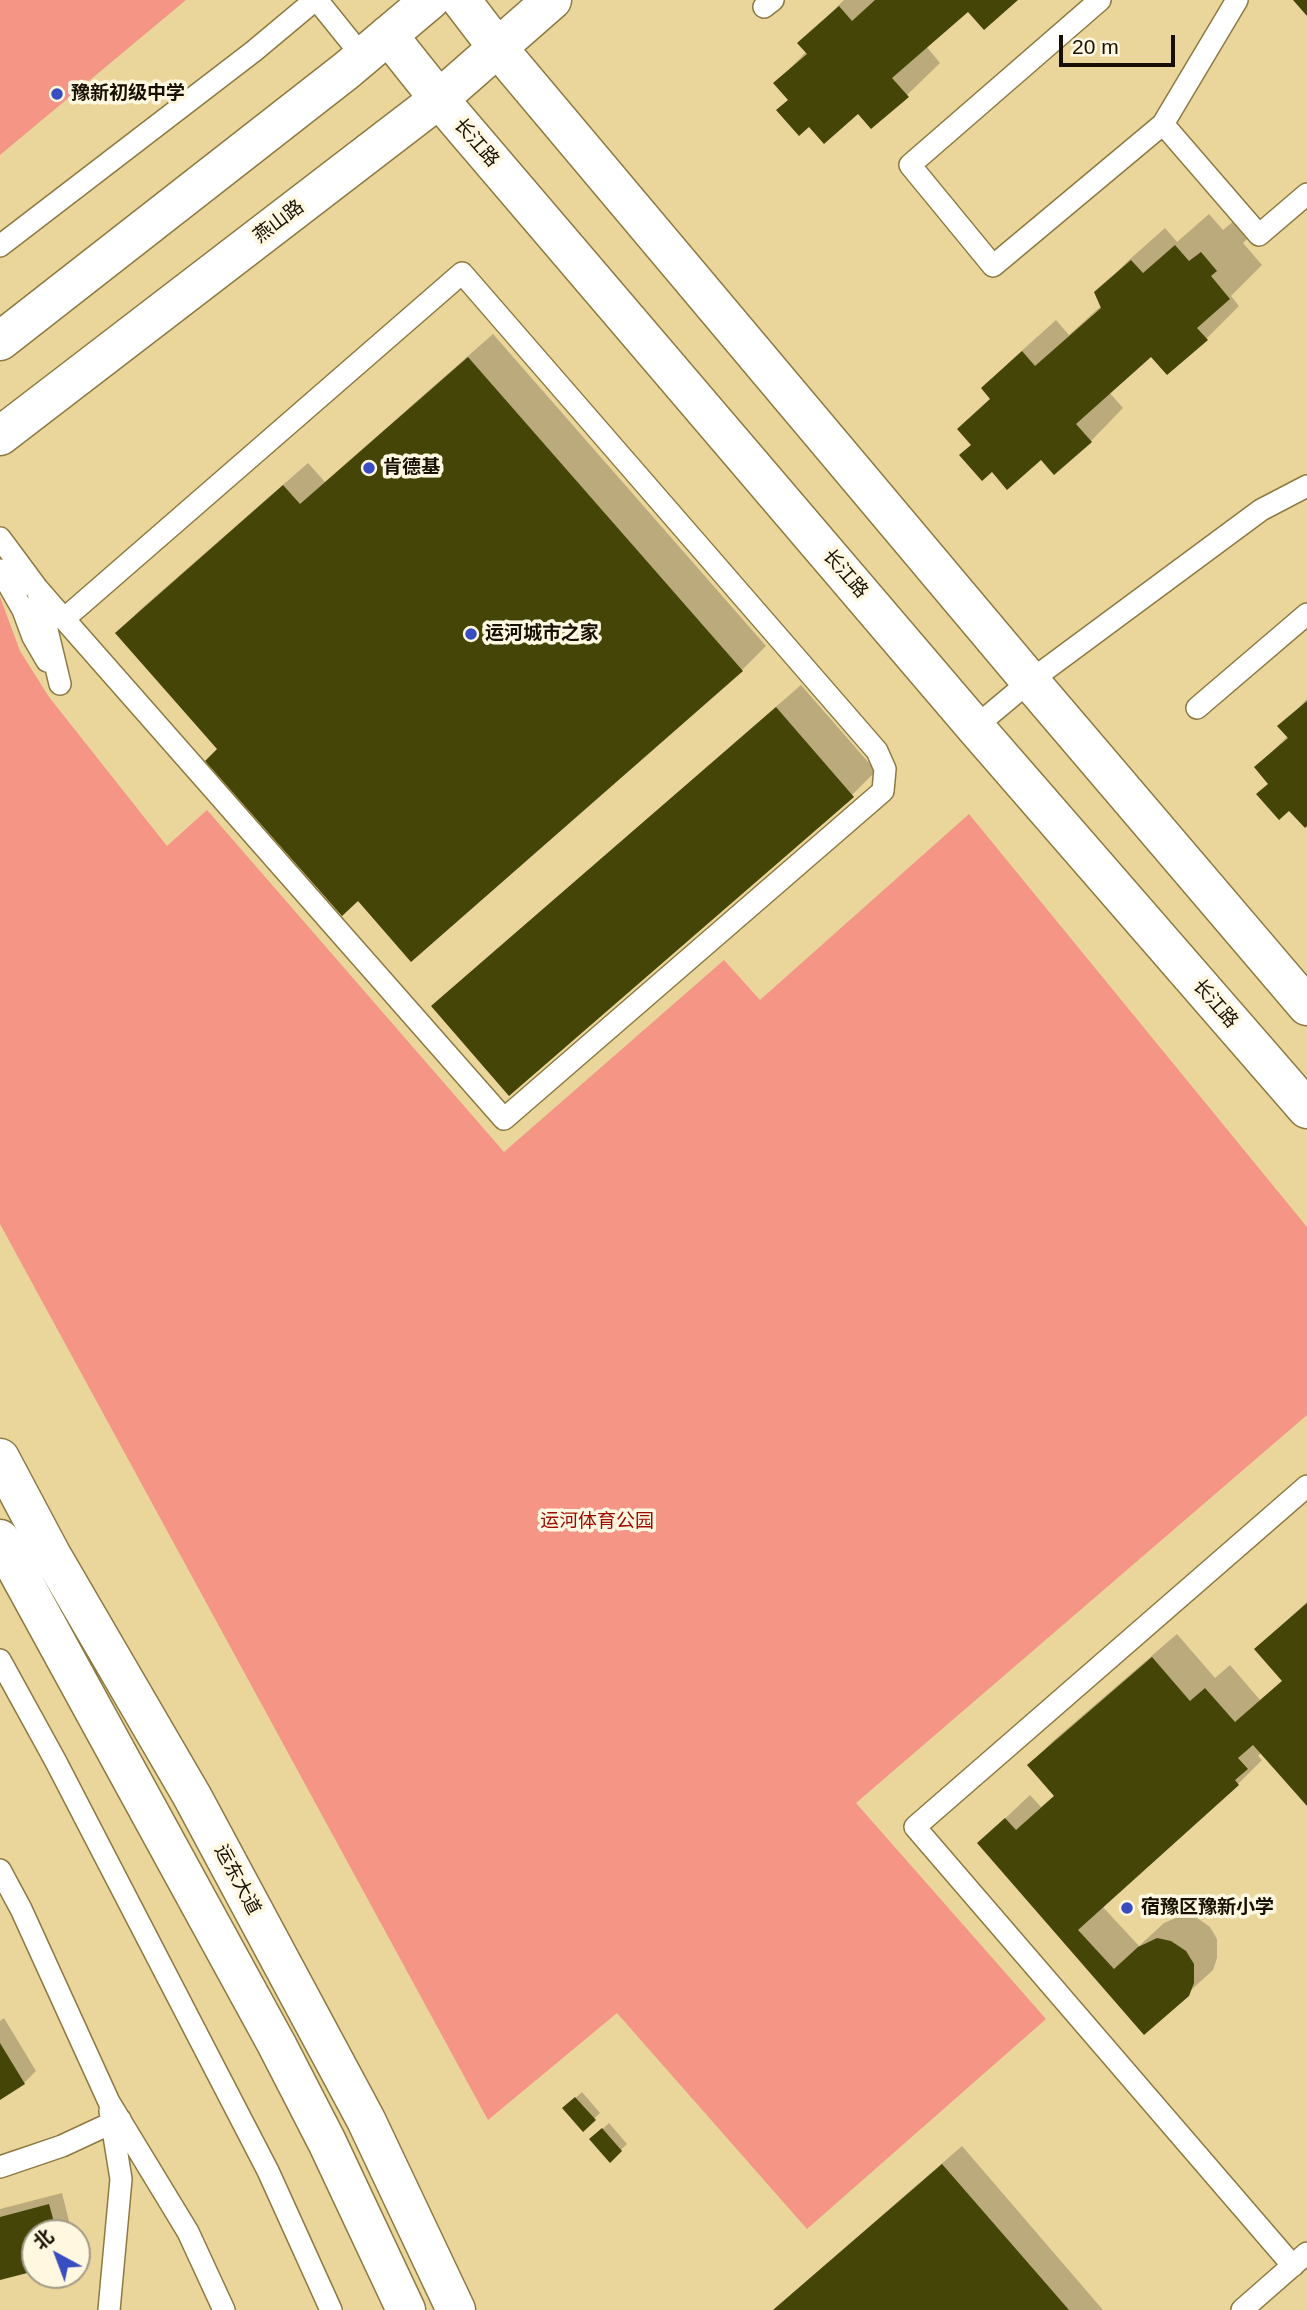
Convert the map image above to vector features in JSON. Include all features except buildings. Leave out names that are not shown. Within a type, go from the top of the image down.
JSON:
[{"type":"street","points":[[0,341],[376,46],[430,0]]},
{"type":"street","points":[[461,0],[1030,681],[1307,1006]]},
{"type":"street","name":"燕山路","points":[[0,436],[439,99],[552,0]]},
{"type":"street","name":"长江路","points":[[376,46],[439,99],[975,727],[1307,1109]]},
{"type":"street","name":"运东大道","points":[[0,1458],[51,1554],[192,1796],[366,2120],[456,2310]]},
{"type":"street","points":[[0,1538],[277,2045],[327,2141],[406,2310]]},
{"type":"lane","points":[[0,246],[254,51],[316,0],[376,46]]},
{"type":"lane","points":[[1100,0],[911,165],[993,266],[1163,124],[1237,0]]},
{"type":"lane","points":[[1163,124],[1259,235],[1307,194]]},
{"type":"lane","points":[[0,538],[64,620],[504,1119],[883,791],[885,769],[877,751],[462,273],[64,620]]},
{"type":"lane","points":[[975,727],[1030,681],[1261,510],[1307,486]]},
{"type":"lane","points":[[0,570],[60,684],[37,588]]},
{"type":"lane","points":[[0,570],[37,588]]},
{"type":"lane","points":[[1197,708],[1307,614]]},
{"type":"lane","points":[[1242,2310],[1300,2260],[915,1827],[1307,1486]]},
{"type":"lane","points":[[0,1660],[55,1760],[268,2171],[331,2310]]},
{"type":"lane","points":[[0,1870],[22,1909],[113,2114],[188,2232],[224,2310]]},
{"type":"lane","points":[[0,2168],[62,2146],[113,2114]]},
{"type":"lane","points":[[109,2310],[121,2179],[113,2114]]},
{"type":"green space","name":"豫新初级中学","points":[[0,0],[186,0],[0,155]]},
{"type":"green space","name":"运河体育公园","points":[[0,597],[20,651],[49,697],[167,846],[207,810],[504,1152],[724,960],[760,1000],[969,814],[1307,1227],[1307,1415],[856,1803],[1046,2019],[807,2229],[617,2013],[488,2120],[0,1224]]},
{"type":"place","name":"豫新初级中学","points":[[57,94]]},
{"type":"place","name":"肯德基","points":[[369,468]]},
{"type":"place","name":"运河城市之家","points":[[471,634]]},
{"type":"place","name":"宿豫区豫新小学","points":[[1127,1908]]}]
